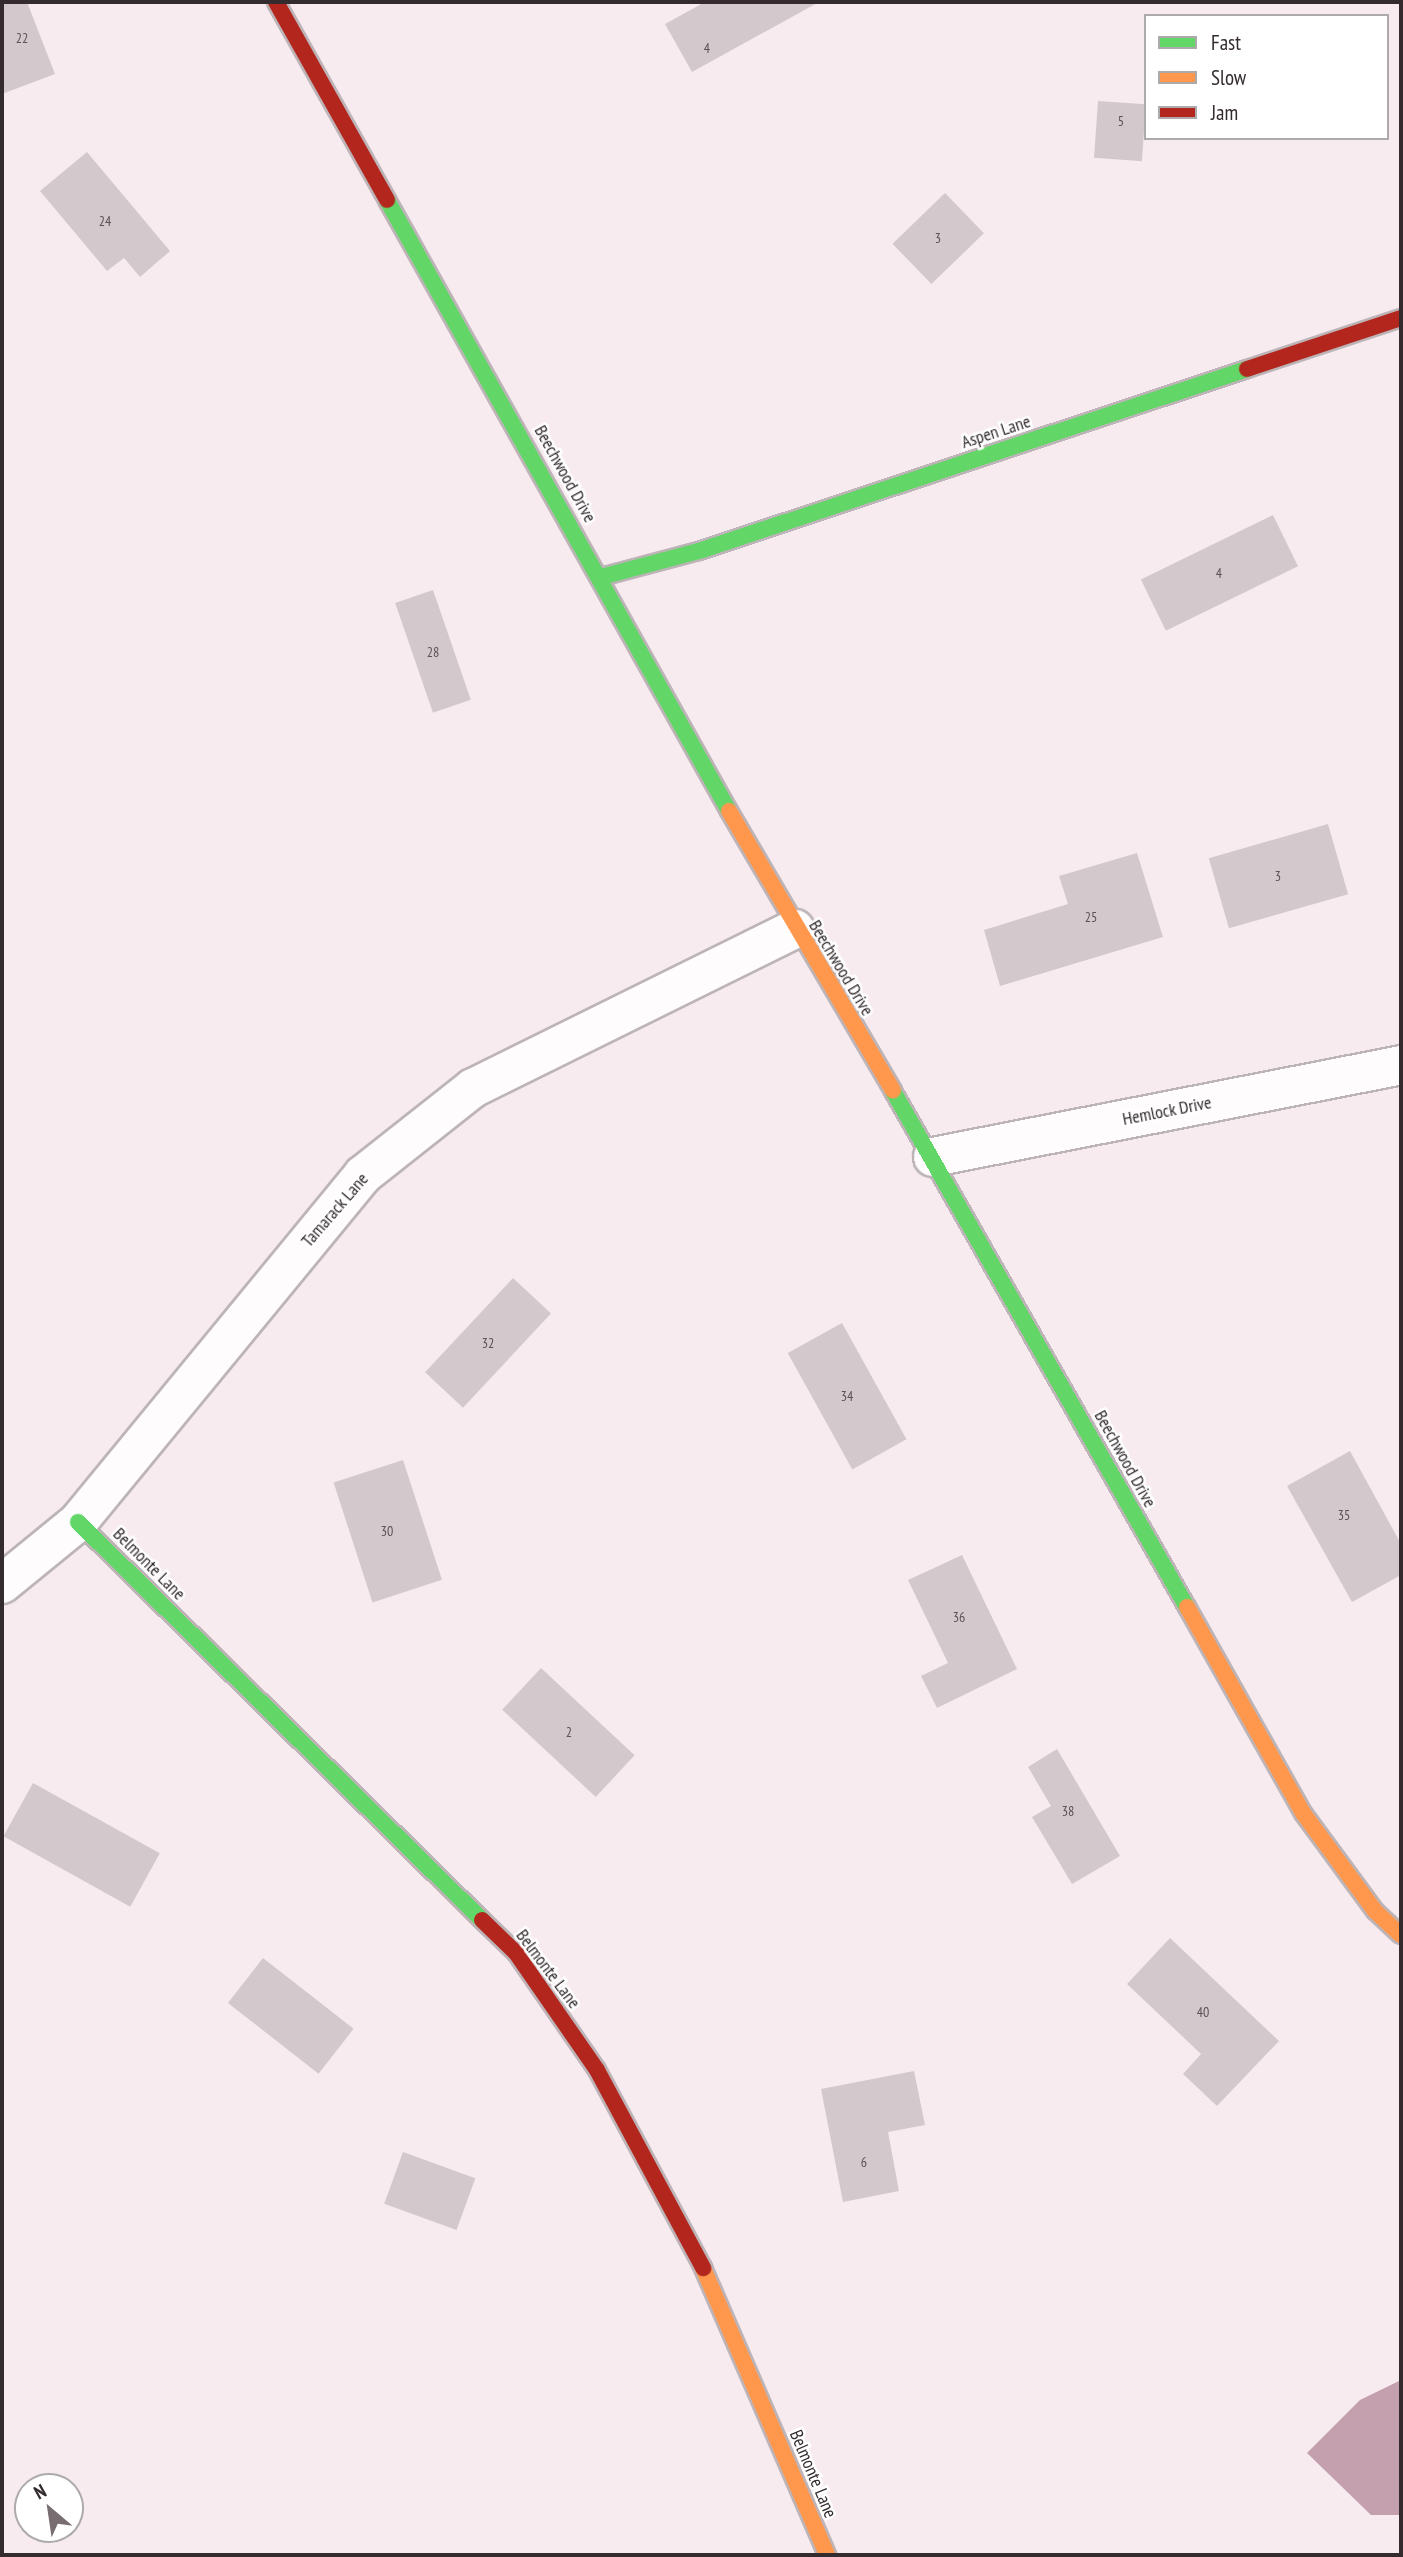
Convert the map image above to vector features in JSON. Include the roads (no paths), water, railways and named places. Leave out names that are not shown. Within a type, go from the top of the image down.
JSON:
[{"type":"street","name":"Beechwood Drive","points":[[276,2],[601,577],[795,929],[933,1157],[1303,1813],[1375,1911],[1401,1936]]},
{"type":"street","name":"Aspen Lane","points":[[601,577],[699,551],[1401,318]]},
{"type":"street","name":"Tamarack Lane","points":[[2,1584],[78,1521],[363,1175],[473,1088],[795,929]]},
{"type":"street","name":"Hemlock Drive","points":[[933,1157],[1401,1065]]},
{"type":"street","name":"Belmonte Lane","points":[[78,1521],[516,1953],[597,2070],[688,2233],[827,2555]]}]
